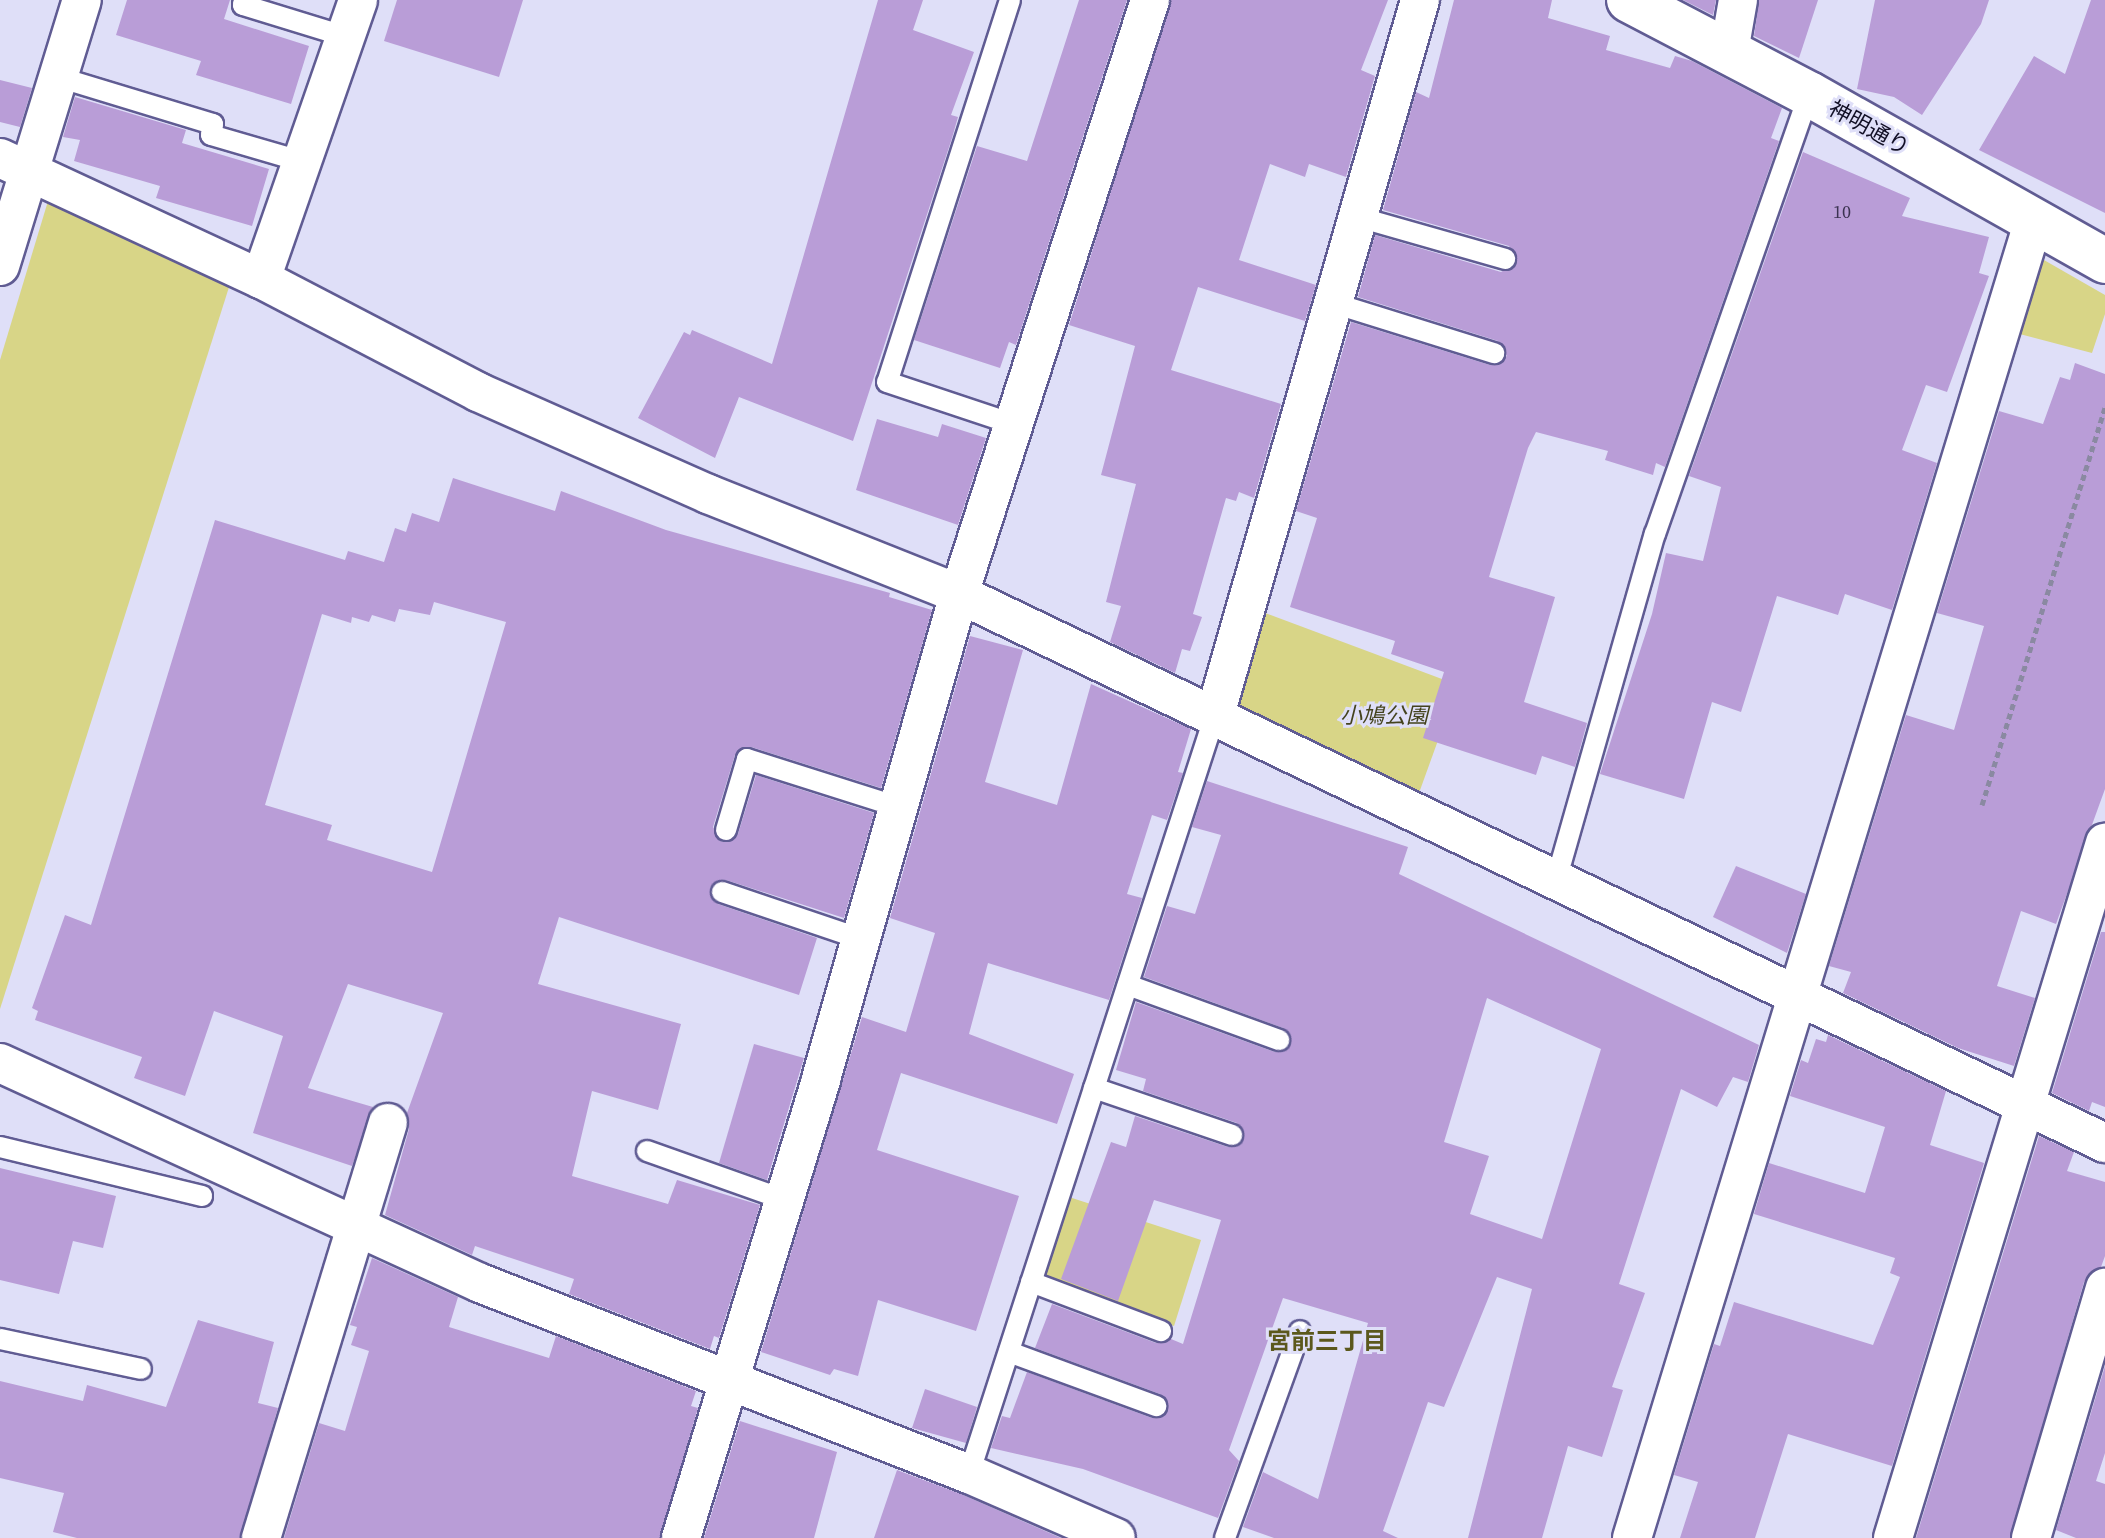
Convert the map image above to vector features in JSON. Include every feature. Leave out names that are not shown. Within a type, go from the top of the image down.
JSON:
[{"type":"street","points":[[0,266],[15,164],[58,77],[82,0]]},
{"type":"street","points":[[261,279],[358,0]]},
{"type":"street","points":[[681,1538],[785,1200],[959,594],[1016,425],[1150,0]]},
{"type":"street","points":[[1215,715],[1420,0]]},
{"type":"street","name":"神明通り","points":[[1629,0],[1809,94],[2105,261]]},
{"type":"street","points":[[1729,52],[1738,0]]},
{"type":"street","points":[[15,164],[261,279],[478,392],[708,494],[959,594],[1557,877],[2105,1143]]},
{"type":"street","points":[[1632,1538],[1801,997],[2034,220]]},
{"type":"street","points":[[1893,1538],[2105,843]]},
{"type":"street","points":[[0,1063],[480,1283],[969,1474],[1106,1536]]},
{"type":"street","points":[[261,1538],[388,1123]]},
{"type":"street","points":[[2031,1538],[2105,1288]]},
{"type":"lane","points":[[244,0],[243,5],[347,37]]},
{"type":"lane","points":[[1010,0],[887,382],[1016,425]]},
{"type":"lane","points":[[58,77],[213,124],[211,135],[304,162]]},
{"type":"lane","points":[[1557,877],[1655,534],[1809,94]]},
{"type":"lane","points":[[1358,217],[1505,259]]},
{"type":"lane","points":[[1333,303],[1494,353]]},
{"type":"lane","points":[[969,1474],[1215,715]]},
{"type":"lane","points":[[726,830],[747,759],[898,807]]},
{"type":"lane","points":[[722,892],[861,939]]},
{"type":"lane","points":[[1128,985],[1279,1040]]},
{"type":"lane","points":[[1094,1088],[1232,1135]]},
{"type":"lane","points":[[0,1147],[202,1196]]},
{"type":"lane","points":[[647,1151],[785,1200]]},
{"type":"lane","points":[[1031,1282],[1161,1331]]},
{"type":"lane","points":[[1225,1538],[1300,1331]]},
{"type":"lane","points":[[0,1339],[141,1369]]},
{"type":"lane","points":[[1009,1352],[1156,1406]]},
{"type":"path","points":[[1982,805],[2105,408]]},
{"type":"green space","points":[[48,201],[230,284],[0,1009],[0,360]]},
{"type":"green space","points":[[2037,256],[2105,295],[2105,314],[2092,353],[2012,332]]},
{"type":"green space","name":"小鳩公園","points":[[1265,613],[1458,685],[1419,793],[1235,707]]},
{"type":"green space","points":[[1069,1197],[1201,1240],[1174,1326],[1042,1275]]},
{"type":"building","points":[[127,0],[230,0],[224,19],[309,46],[291,104],[196,75],[201,61],[116,35]]},
{"type":"building","points":[[397,0],[523,0],[499,77],[384,41]]},
{"type":"building","points":[[878,0],[923,0],[913,30],[974,52],[951,115],[958,117],[952,138],[853,441],[739,397],[715,458],[638,418],[684,332],[690,335],[692,330],[772,364]]},
{"type":"building","points":[[1079,0],[1127,0],[1016,345],[1009,342],[1000,368],[914,340],[977,146],[1027,161]]},
{"type":"building","points":[[1171,0],[1388,0],[1361,70],[1375,76],[1346,177],[1309,164],[1305,177],[1270,164],[1239,260],[1316,285],[1305,321],[1198,287],[1171,370],[1281,404],[1254,498],[1239,492],[1236,501],[1226,498],[1193,614],[1202,617],[1190,651],[1182,649],[1175,673],[1110,642],[1121,606],[1106,602],[1136,484],[1101,475],[1135,346],[1069,325]]},
{"type":"building","points":[[1454,0],[1552,0],[1548,18],[1610,36],[1606,50],[1670,68],[1675,56],[1692,61],[1782,108],[1771,138],[1779,141],[1665,467],[1656,463],[1653,475],[1605,460],[1608,451],[1536,432],[1528,448],[1489,577],[1555,597],[1524,702],[1587,723],[1575,767],[1542,756],[1536,775],[1423,738],[1444,672],[1391,654],[1395,641],[1290,607],[1317,518],[1296,511],[1351,322],[1490,365],[1507,356],[1498,341],[1358,297],[1375,235],[1501,272],[1517,263],[1509,246],[1383,210],[1416,92],[1429,98]]},
{"type":"building","points":[[1683,0],[1716,0],[1713,15]]},
{"type":"building","points":[[1759,0],[1818,0],[1799,58],[1754,36]]},
{"type":"building","points":[[1875,0],[1989,0],[1981,24],[1922,115],[1894,97],[1857,89]]},
{"type":"building","points":[[2091,0],[2105,0],[2105,213],[1979,150],[2034,56],[2065,74]]},
{"type":"building","points":[[0,80],[32,88],[20,127],[0,122]]},
{"type":"building","points":[[75,97],[186,130],[182,143],[269,169],[252,226],[156,198],[160,186],[74,161],[80,140],[63,137]]},
{"type":"building","points":[[1803,152],[1910,198],[1902,216],[1989,237],[1979,273],[1989,276],[1947,392],[1926,385],[1902,450],[1937,463],[1892,610],[1845,594],[1838,615],[1777,596],[1741,712],[1712,702],[1684,799],[1600,774],[1652,614],[1666,553],[1703,561],[1721,487],[1689,476]]},
{"type":"building","points":[[2075,363],[2105,374],[2105,789],[2056,924],[2021,911],[1997,986],[2035,998],[2014,1066],[1958,1048],[1843,993],[1851,972],[1829,966],[1906,715],[1954,730],[1984,626],[1937,613],[1999,411],[2043,424],[2060,377],[2070,380]]},
{"type":"building","points":[[877,419],[938,437],[942,424],[986,438],[958,525],[856,490]]},
{"type":"building","points":[[453,478],[555,511],[561,491],[666,530],[890,593],[889,597],[932,610],[881,788],[751,747],[735,755],[713,827],[722,842],[738,834],[756,775],[874,813],[844,918],[726,880],[710,887],[718,904],[817,938],[799,995],[559,917],[538,984],[681,1024],[658,1110],[592,1091],[572,1176],[668,1204],[677,1180],[760,1205],[719,1338],[714,1336],[710,1349],[569,1294],[574,1279],[475,1246],[472,1255],[385,1215],[409,1129],[407,1113],[443,1013],[348,984],[308,1088],[373,1107],[352,1166],[253,1133],[283,1036],[214,1011],[185,1096],[134,1078],[142,1057],[35,1020],[38,1011],[32,1008],[65,915],[91,925],[215,520],[345,560],[348,551],[384,562],[395,528],[406,532],[412,513],[439,522]],"holes":[[[434,602],[506,622],[432,872],[327,840],[332,825],[265,805],[322,614],[351,623],[352,617],[369,622],[372,615],[395,622],[399,609],[430,615]]]},
{"type":"building","points":[[970,636],[1023,650],[985,782],[1057,805],[1091,684],[1191,729],[1178,772],[1183,773],[1167,820],[1152,815],[1127,894],[1142,898],[1109,1000],[988,963],[969,1034],[1074,1074],[1057,1124],[901,1073],[877,1150],[1019,1196],[976,1331],[878,1300],[858,1376],[834,1369],[830,1375],[761,1352],[862,1017],[906,1032],[935,933],[890,918]]},
{"type":"building","points":[[1207,781],[1408,847],[1399,874],[1759,1045],[1748,1082],[1733,1077],[1717,1107],[1681,1089],[1619,1284],[1645,1293],[1612,1387],[1623,1390],[1602,1457],[1568,1446],[1542,1538],[1468,1538],[1532,1289],[1497,1277],[1444,1407],[1428,1402],[1383,1531],[1398,1538],[1274,1538],[1243,1527],[1263,1472],[1318,1499],[1368,1323],[1283,1298],[1229,1450],[1239,1461],[1218,1518],[1083,1469],[991,1448],[1002,1416],[1010,1418],[1027,1372],[1152,1418],[1168,1410],[1160,1394],[1035,1348],[1052,1304],[1156,1343],[1171,1339],[1183,1344],[1221,1220],[1154,1200],[1118,1301],[1061,1279],[1111,1142],[1126,1147],[1135,1116],[1228,1147],[1244,1138],[1237,1123],[1143,1091],[1146,1079],[1116,1070],[1136,1002],[1275,1052],[1291,1044],[1283,1028],[1144,977],[1167,906],[1195,914],[1221,835],[1192,827]],"holes":[[[1487,998],[1601,1049],[1542,1239],[1470,1214],[1489,1156],[1444,1142]]]},
{"type":"building","points":[[1736,866],[1806,894],[1787,953],[1713,917]]},
{"type":"building","points":[[2101,932],[2105,932],[2105,1107],[2092,1102],[2089,1111],[2052,1093]]},
{"type":"building","points":[[1828,1035],[1946,1091],[1930,1145],[1984,1163],[1892,1466],[1788,1434],[1755,1538],[1680,1538],[1698,1482],[1674,1475],[1714,1344],[1720,1346],[1734,1302],[1873,1345],[1900,1277],[1890,1273],[1895,1258],[1754,1214],[1769,1163],[1865,1193],[1885,1127],[1790,1096],[1801,1060],[1808,1063],[1816,1039],[1826,1042]]},
{"type":"building","points":[[754,1044],[804,1058],[767,1180],[719,1163]]},
{"type":"building","points":[[2039,1136],[2074,1152],[2067,1171],[2105,1182],[2105,1256],[2101,1267],[2084,1282],[2010,1538],[1916,1538]]},
{"type":"building","points":[[0,1168],[116,1196],[103,1248],[73,1241],[59,1294],[0,1280]]},
{"type":"building","points":[[372,1258],[458,1297],[449,1327],[549,1358],[556,1336],[696,1391],[691,1406],[698,1408],[660,1538],[284,1538],[319,1423],[345,1431],[369,1351],[351,1345],[357,1327],[350,1325]]},
{"type":"building","points":[[198,1320],[274,1342],[258,1403],[278,1408],[240,1538],[77,1538],[53,1532],[64,1493],[0,1478],[0,1381],[83,1401],[87,1385],[166,1407]]},
{"type":"building","points":[[2105,1366],[2105,1453],[2096,1481],[2105,1484],[2105,1538],[2076,1538],[2056,1530]]},
{"type":"building","points":[[925,1389],[977,1407],[966,1443],[912,1428]]},
{"type":"building","points":[[740,1421],[837,1452],[814,1538],[704,1538]]},
{"type":"building","points":[[897,1470],[961,1494],[1061,1538],[874,1538]]},
{"type":"district","name":"宮前三丁目","points":[[1327,1341]]}]
